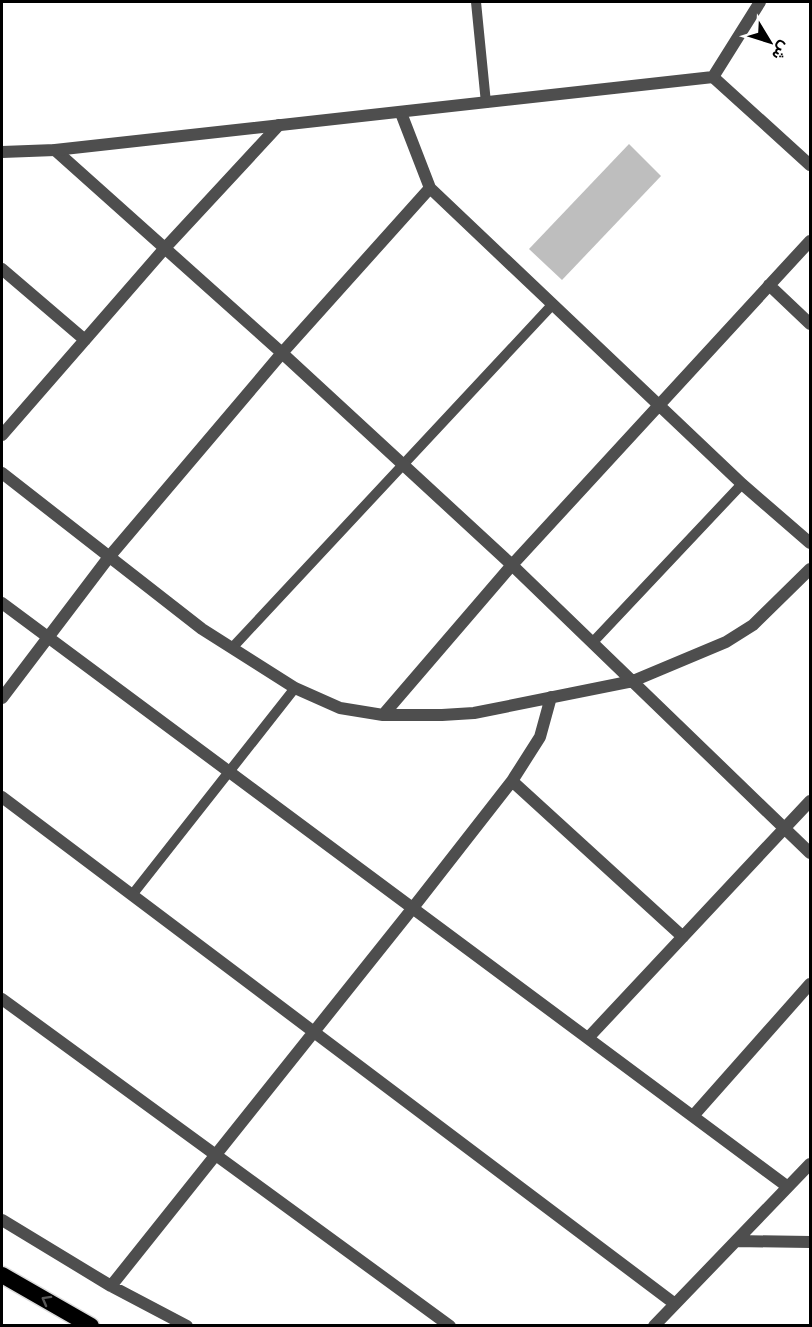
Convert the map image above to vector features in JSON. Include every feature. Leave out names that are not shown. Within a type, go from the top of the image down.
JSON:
[{"type":"highway","points":[[2,1275],[91,1326]]},
{"type":"street","points":[[713,77],[760,2]]},
{"type":"street","points":[[2,152],[55,150],[713,77],[810,165]]},
{"type":"street","points":[[401,113],[430,188],[742,484],[810,543]]},
{"type":"street","points":[[2,435],[165,248],[279,125]]},
{"type":"street","points":[[55,150],[282,353],[512,565],[810,854]]},
{"type":"street","points":[[2,698],[109,557],[282,353],[430,188]]},
{"type":"street","points":[[383,716],[512,565],[810,241]]},
{"type":"street","points":[[2,268],[85,340]]},
{"type":"street","points":[[769,285],[810,324]]},
{"type":"street","points":[[2,473],[202,629],[295,688],[340,708],[383,716],[474,713],[633,681],[726,642],[753,624],[810,569]]},
{"type":"street","points":[[2,603],[788,1187]]},
{"type":"street","points":[[111,1286],[512,781],[540,737],[551,697]]},
{"type":"street","points":[[512,781],[683,937]]},
{"type":"street","points":[[2,797],[675,1304]]},
{"type":"street","points":[[588,1038],[810,801]]},
{"type":"street","points":[[693,1116],[810,984]]},
{"type":"street","points":[[2,999],[450,1326]]},
{"type":"street","points":[[654,1326],[810,1164]]},
{"type":"street","points":[[2,1220],[111,1286],[187,1326]]},
{"type":"street","points":[[736,1241],[810,1242]]},
{"type":"lane","points":[[476,2],[486,103]]},
{"type":"lane","points":[[232,648],[553,304]]},
{"type":"lane","points":[[592,642],[742,484]]},
{"type":"lane","points":[[132,895],[295,688]]},
{"type":"building","points":[[629,144],[661,176],[562,280],[529,249]]}]
